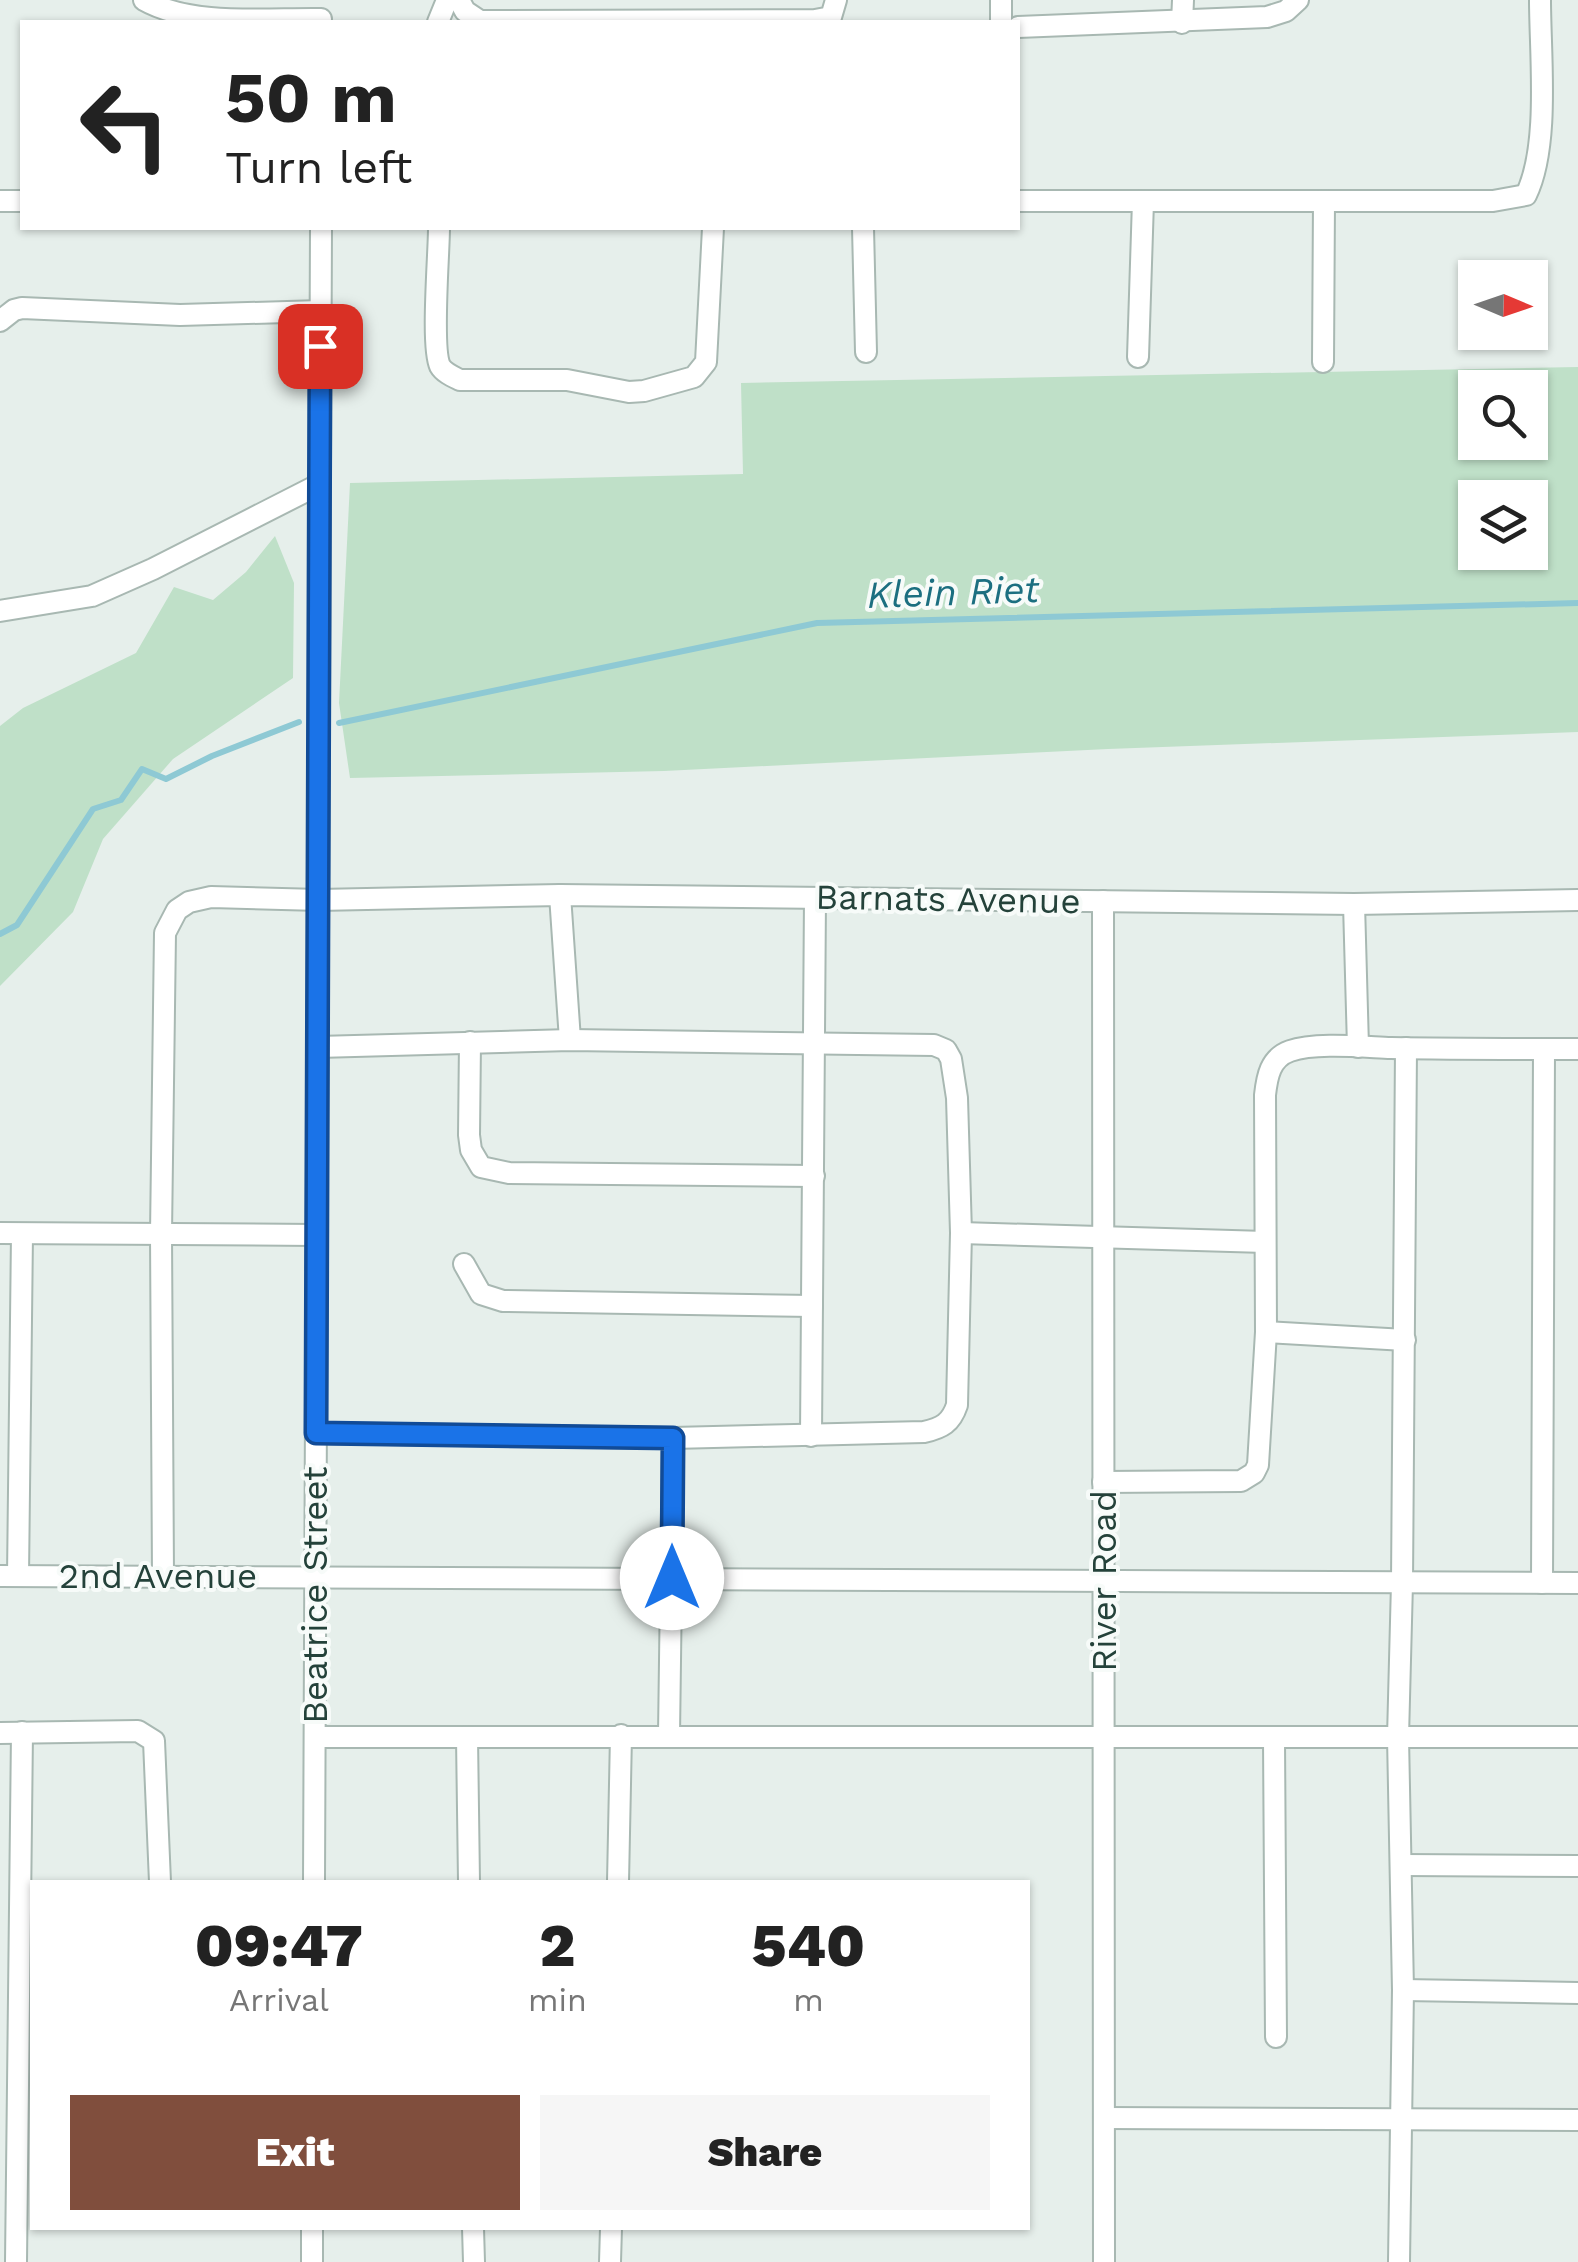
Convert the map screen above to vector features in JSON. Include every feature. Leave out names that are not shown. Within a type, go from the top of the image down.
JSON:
[{"type":"street","points":[[144,0],[161,9],[199,16],[322,14]]},
{"type":"street","points":[[459,0],[465,11],[478,20]]},
{"type":"street","points":[[1182,23],[1183,0]]},
{"type":"street","points":[[1020,27],[1266,17],[1286,10],[1298,0]]},
{"type":"street","points":[[1020,201],[1494,201],[1526,194],[1539,146],[1540,0]]},
{"type":"street","points":[[1138,357],[1143,201]]},
{"type":"street","points":[[1322,362],[1324,201]]},
{"type":"street","name":"Beatrice Street","points":[[314,1880],[321,230]]},
{"type":"street","points":[[439,230],[437,340],[440,366],[446,372],[460,380],[567,380],[629,392],[694,377],[706,362],[714,230]]},
{"type":"street","points":[[863,230],[866,352]]},
{"type":"street","points":[[0,320],[22,308],[180,315],[321,311]]},
{"type":"street","points":[[0,611],[92,596],[320,484]]},
{"type":"street","points":[[560,895],[570,1040]]},
{"type":"street","name":"Barnats Avenue","points":[[162,1234],[166,934],[177,910],[189,902],[210,897],[319,900],[560,895],[1354,904],[1578,900]]},
{"type":"street","points":[[810,1436],[815,898]]},
{"type":"street","name":"River Road","points":[[1104,901],[1104,2262]]},
{"type":"street","points":[[1354,904],[1358,1047]]},
{"type":"street","points":[[316,1433],[673,1438],[924,1432],[948,1423],[957,1405],[961,1232],[957,1098],[951,1059],[946,1050],[934,1045],[570,1040],[318,1048]]},
{"type":"street","points":[[470,1042],[469,1135],[471,1150],[481,1167],[509,1173],[814,1176]]},
{"type":"street","points":[[1104,1482],[1240,1481],[1254,1473],[1261,1452],[1266,1332],[1265,1095],[1271,1066],[1289,1051],[1358,1047],[1578,1049]]},
{"type":"street","points":[[1399,2262],[1404,1990],[1398,1737],[1406,1048]]},
{"type":"street","points":[[1542,1584],[1544,1049]]},
{"type":"street","points":[[961,1232],[1265,1242]]},
{"type":"street","points":[[0,1233],[317,1235]]},
{"type":"street","points":[[9,1576],[22,1234]]},
{"type":"street","points":[[162,1234],[163,1576]]},
{"type":"street","points":[[464,1264],[482,1294],[504,1301],[812,1306]]},
{"type":"street","points":[[1266,1332],[1404,1340]]},
{"type":"street","points":[[669,1735],[673,1438]]},
{"type":"street","name":"2nd Avenue","points":[[9,1576],[1578,1584]]},
{"type":"street","points":[[0,1733],[138,1731],[154,1741],[160,1880]]},
{"type":"street","points":[[16,2262],[22,1732]]},
{"type":"street","points":[[618,1880],[621,1735]]},
{"type":"street","points":[[315,1736],[1578,1737]]},
{"type":"street","points":[[467,1737],[469,1880]]},
{"type":"street","points":[[1274,1739],[1276,2037]]},
{"type":"street","points":[[1402,1865],[1578,1866]]},
{"type":"street","points":[[1404,1990],[1578,1993]]},
{"type":"street","points":[[1104,2118],[1578,2120]]},
{"type":"street","points":[[312,2230],[312,2262]]},
{"type":"street","points":[[473,2230],[474,2262]]},
{"type":"street","points":[[610,2262],[611,2230]]},
{"type":"green space","points":[[1578,367],[1578,732],[1108,749],[664,771],[350,778],[339,703],[350,483],[743,474],[741,383]]},
{"type":"green space","points":[[275,536],[294,583],[293,678],[173,759],[103,839],[73,912],[0,986],[0,726],[23,708],[136,653],[174,587],[213,600],[246,572]]},
{"type":"waterway","name":"Klein Riet","points":[[339,723],[817,623],[1578,603]]},
{"type":"waterway","name":"Klein Riet","points":[[0,934],[17,925],[93,809],[121,800],[142,769],[166,779],[212,756],[299,722]]},
{"type":"route","points":[[320,346],[316,1433],[673,1438],[672,1578]]}]
